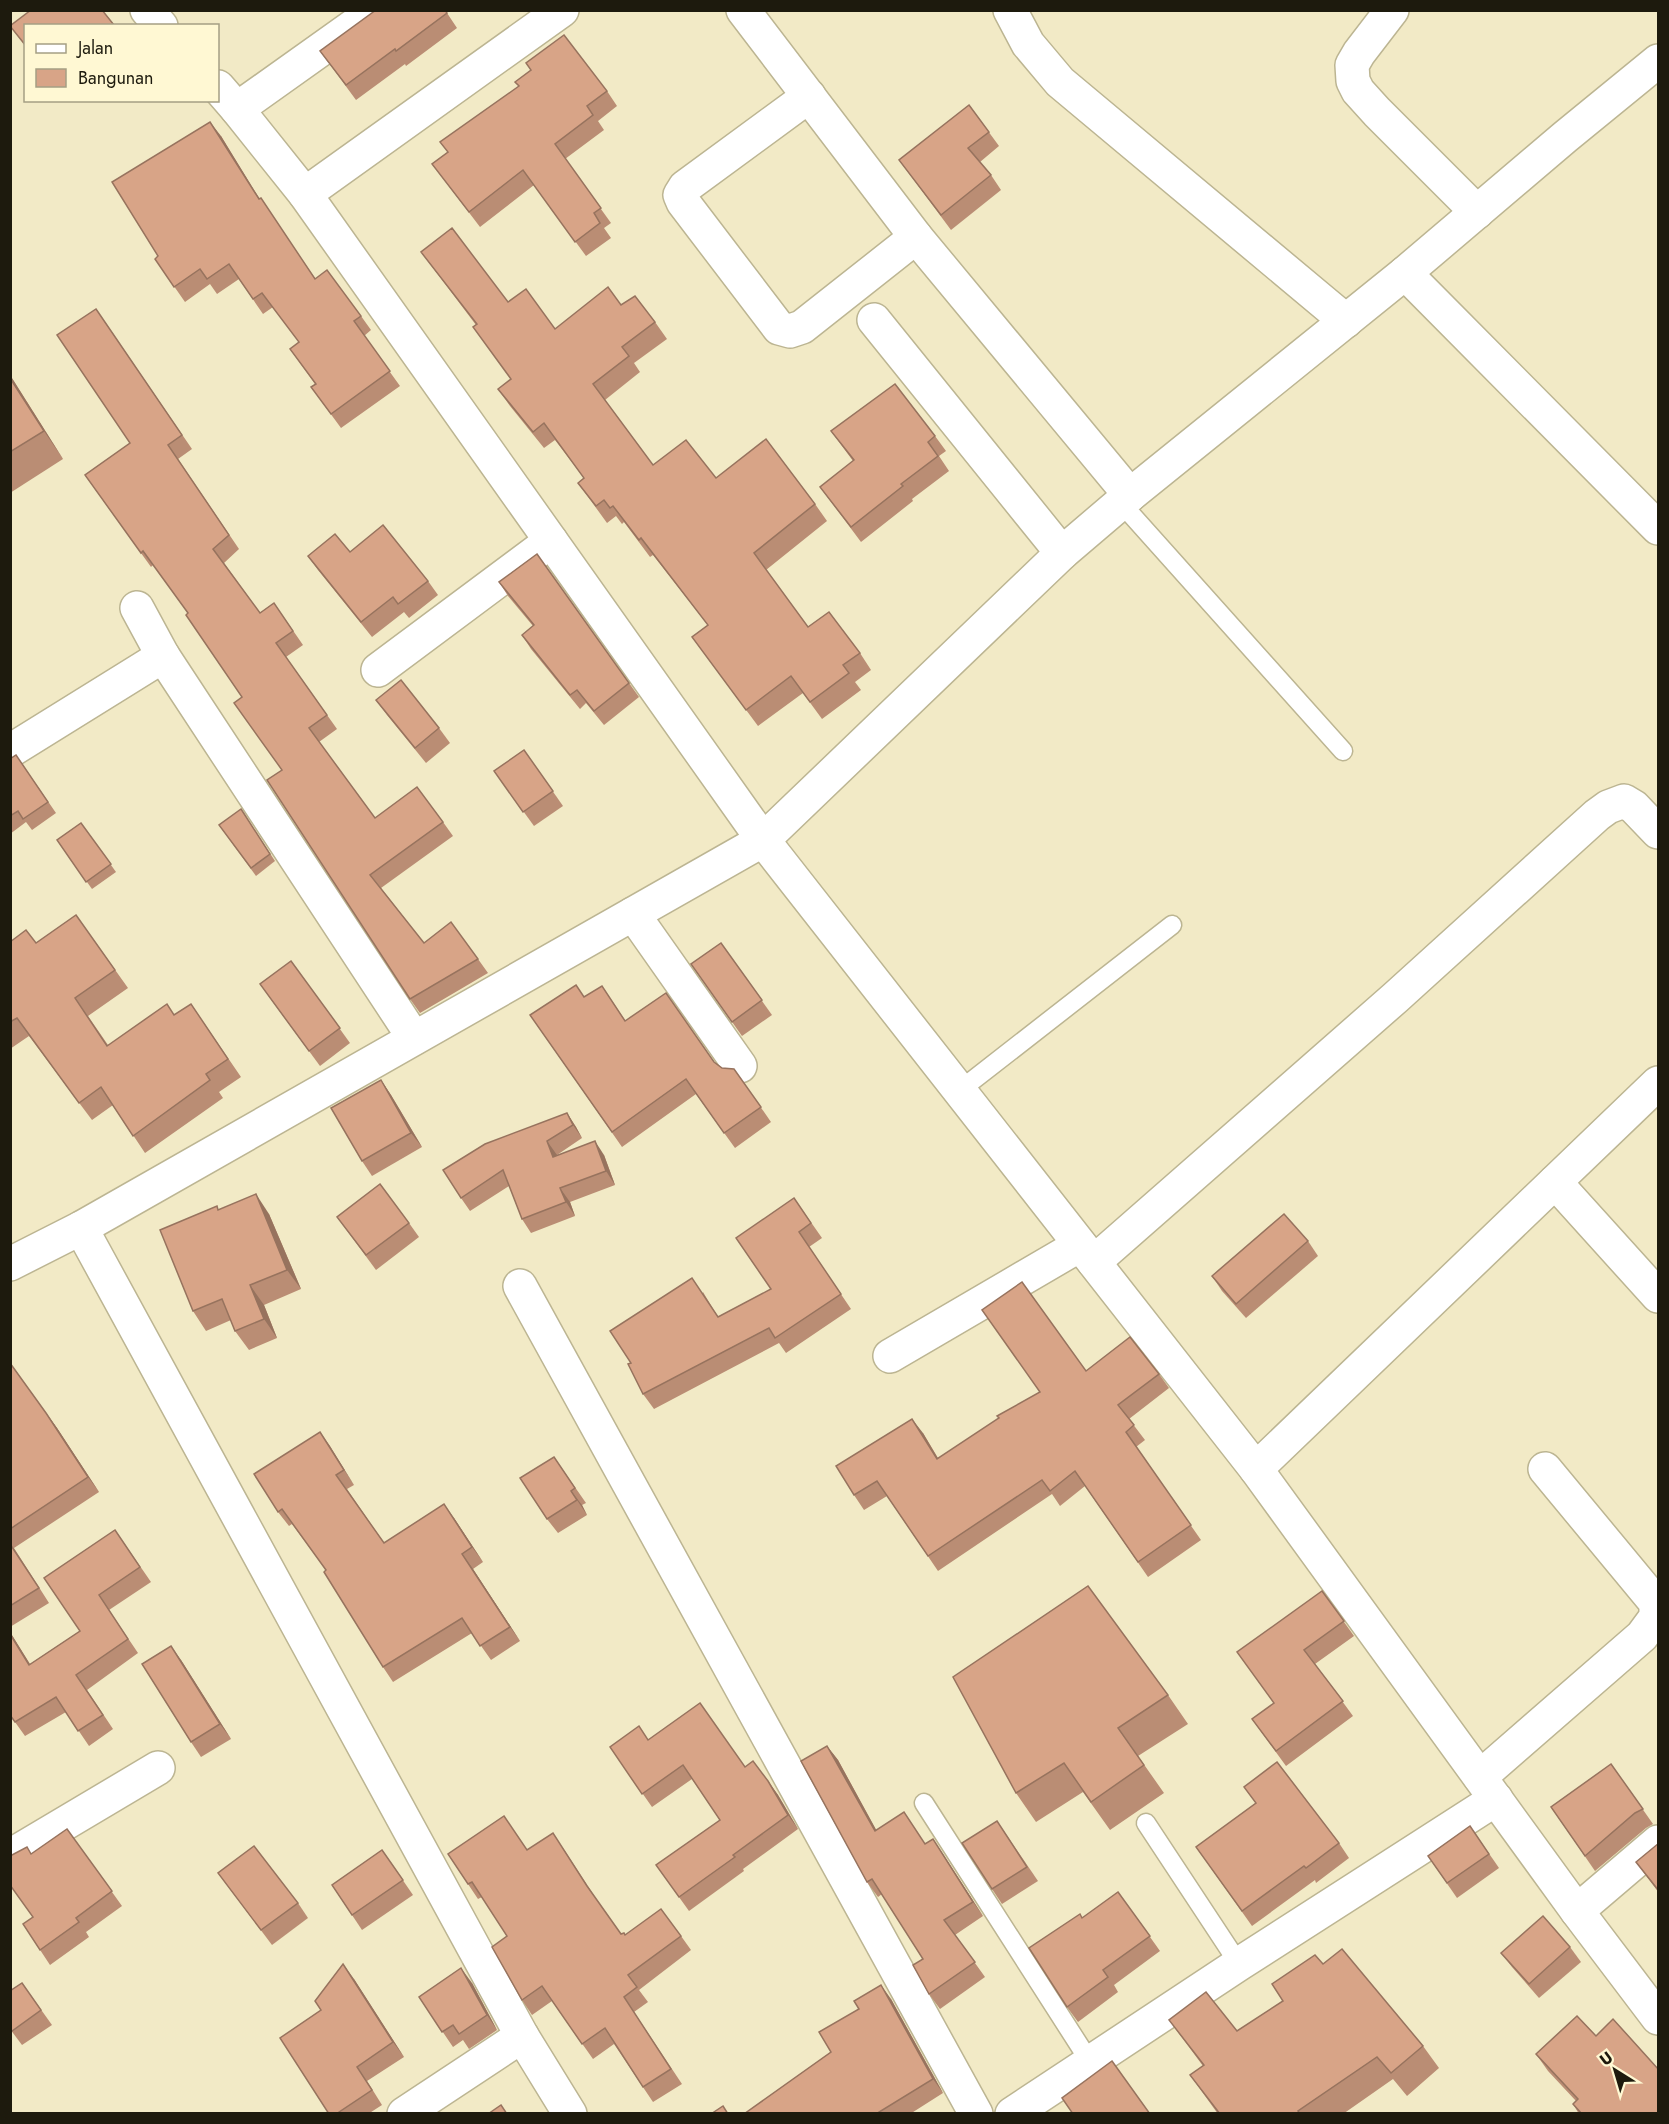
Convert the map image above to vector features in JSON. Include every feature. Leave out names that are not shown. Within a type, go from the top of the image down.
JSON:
[{"type":"street","points":[[147,10],[159,24]]},
{"type":"street","points":[[376,10],[227,98],[305,194],[763,840],[1256,1469],[1577,1911],[1659,2018]]},
{"type":"street","points":[[305,194],[562,10]]},
{"type":"street","points":[[743,10],[916,237],[1125,499]]},
{"type":"street","points":[[1010,10],[1028,44],[1060,82],[1346,321]]},
{"type":"street","points":[[1392,10],[1352,65],[1353,81],[1358,91],[1377,112],[1477,212]]},
{"type":"street","points":[[10,1264],[81,1228],[763,840],[1062,554],[1125,499],[1405,273],[1565,137],[1659,62]]},
{"type":"street","points":[[809,96],[685,187],[680,195],[683,202],[779,328],[785,330],[796,330],[802,327],[916,237]]},
{"type":"street","points":[[1405,273],[1659,528]]},
{"type":"street","points":[[874,321],[1062,554]]},
{"type":"street","points":[[378,670],[551,541]]},
{"type":"street","points":[[137,608],[163,656],[414,1038]]},
{"type":"street","points":[[10,751],[163,656]]},
{"type":"street","points":[[890,1356],[1087,1254],[1395,998],[1602,811],[1624,801],[1634,807],[1659,832]]},
{"type":"street","points":[[633,914],[740,1066]]},
{"type":"street","points":[[1256,1469],[1659,1083]]},
{"type":"street","points":[[1555,1182],[1659,1296]]},
{"type":"street","points":[[81,1228],[522,2037],[570,2114]]},
{"type":"street","points":[[520,1286],[976,2114]]},
{"type":"street","points":[[1012,2114],[1239,1964],[1488,1788],[1642,1636],[1656,1617],[1656,1603],[1545,1469]]},
{"type":"street","points":[[10,1856],[158,1768]]},
{"type":"street","points":[[1577,1911],[1659,1842]]},
{"type":"street","points":[[404,2114],[522,2037]]},
{"type":"lane","points":[[1125,499],[1343,751]]},
{"type":"lane","points":[[959,1091],[1172,925]]},
{"type":"lane","points":[[924,1803],[1090,2062]]},
{"type":"lane","points":[[1146,1823],[1239,1964]]},
{"type":"building","points":[[31,10],[102,10],[113,24],[24,24],[24,44],[10,26]]},
{"type":"building","points":[[376,10],[445,10],[447,13],[346,85],[320,51]]},
{"type":"building","points":[[564,35],[607,91],[587,106],[593,115],[555,144],[601,208],[594,213],[600,223],[575,242],[523,170],[469,212],[432,164],[448,152],[440,142],[519,86],[515,82],[531,70],[526,63]]},
{"type":"building","points":[[969,105],[989,132],[968,148],[991,175],[941,215],[899,160]]},
{"type":"building","points":[[210,122],[259,199],[261,198],[315,279],[327,270],[361,316],[354,321],[390,371],[331,414],[311,387],[316,384],[290,349],[299,342],[262,293],[253,299],[229,264],[207,279],[200,269],[174,287],[155,259],[158,256],[112,182]]},
{"type":"building","points":[[452,228],[508,302],[526,289],[555,329],[608,287],[621,305],[635,296],[655,322],[622,347],[629,356],[593,384],[653,465],[686,440],[716,478],[766,439],[815,504],[754,553],[808,627],[829,612],[860,653],[843,665],[849,673],[810,702],[791,676],[746,710],[692,637],[708,625],[641,538],[639,540],[613,506],[610,508],[604,500],[596,506],[578,483],[584,478],[544,423],[533,432],[498,389],[511,379],[473,327],[477,324],[421,252]]},
{"type":"building","points":[[96,309],[182,435],[168,445],[229,535],[213,549],[260,613],[274,603],[293,631],[276,643],[327,715],[309,728],[375,818],[417,787],[443,822],[370,875],[424,943],[451,922],[478,959],[410,999],[267,780],[282,770],[234,703],[242,697],[186,615],[188,613],[85,475],[130,443],[57,335]]},
{"type":"building","points":[[10,378],[44,431],[10,452]]},
{"type":"building","points":[[895,384],[935,436],[928,442],[938,456],[851,527],[820,487],[854,460],[831,431]]},
{"type":"building","points":[[383,525],[428,581],[398,604],[393,597],[361,622],[308,556],[335,534],[350,552]]},
{"type":"building","points":[[537,554],[629,683],[594,711],[577,690],[570,695],[522,635],[534,625],[499,582]]},
{"type":"building","points":[[401,680],[439,728],[415,748],[376,700]]},
{"type":"building","points":[[524,750],[553,791],[523,812],[494,771]]},
{"type":"building","points":[[16,755],[48,802],[23,819],[18,811],[10,816],[10,759]]},
{"type":"building","points":[[241,809],[270,854],[251,868],[219,825]]},
{"type":"building","points":[[81,823],[111,864],[86,882],[57,840]]},
{"type":"building","points":[[76,915],[115,970],[75,998],[107,1046],[167,1004],[174,1015],[191,1004],[228,1059],[206,1074],[210,1080],[133,1136],[101,1087],[79,1103],[17,1018],[10,1022],[10,942],[26,930],[36,943]]},
{"type":"building","points":[[721,943],[762,1000],[732,1022],[691,964]]},
{"type":"building","points":[[291,961],[340,1028],[309,1051],[260,984]]},
{"type":"building","points":[[576,985],[584,997],[602,986],[625,1021],[666,993],[714,1062],[722,1068],[734,1069],[761,1107],[724,1133],[686,1079],[612,1132],[530,1015]]},
{"type":"building","points":[[381,1080],[411,1133],[362,1161],[331,1108]]},
{"type":"building","points":[[567,1113],[573,1125],[547,1141],[553,1157],[595,1141],[606,1171],[560,1188],[566,1202],[522,1219],[503,1170],[461,1198],[443,1170],[485,1144]]},
{"type":"building","points":[[380,1184],[409,1223],[366,1255],[337,1217]]},
{"type":"building","points":[[256,1194],[287,1270],[250,1285],[264,1319],[235,1331],[222,1299],[193,1311],[160,1230],[217,1206],[218,1210]]},
{"type":"building","points":[[794,1198],[811,1223],[799,1232],[841,1294],[775,1338],[769,1328],[643,1394],[628,1364],[631,1363],[610,1331],[692,1278],[718,1317],[771,1289],[736,1238]]},
{"type":"building","points":[[1284,1214],[1308,1241],[1236,1304],[1212,1276]]},
{"type":"building","points":[[1022,1282],[1086,1371],[1130,1337],[1159,1374],[1118,1405],[1134,1425],[1126,1432],[1191,1525],[1138,1562],[1075,1471],[1050,1491],[1042,1480],[928,1556],[877,1481],[854,1495],[836,1466],[912,1419],[937,1459],[999,1418],[997,1416],[1040,1392],[982,1310]]},
{"type":"building","points":[[10,1363],[88,1477],[10,1529]]},
{"type":"building","points":[[320,1432],[344,1470],[336,1475],[384,1543],[444,1504],[472,1547],[462,1554],[510,1627],[480,1646],[462,1618],[383,1667],[324,1572],[326,1570],[282,1509],[278,1512],[254,1474]]},
{"type":"building","points":[[554,1457],[575,1488],[571,1491],[577,1500],[547,1519],[520,1478]]},
{"type":"building","points":[[115,1530],[140,1567],[99,1595],[128,1639],[76,1675],[103,1715],[78,1731],[56,1697],[15,1722],[10,1715],[10,1634],[29,1665],[80,1631],[44,1578]]},
{"type":"building","points":[[10,1544],[39,1588],[10,1606]]},
{"type":"building","points":[[1088,1586],[1168,1695],[1118,1728],[1144,1765],[1091,1802],[1064,1763],[1016,1793],[953,1677]]},
{"type":"building","points":[[1322,1591],[1344,1621],[1304,1650],[1343,1701],[1276,1751],[1252,1719],[1274,1703],[1237,1652]]},
{"type":"building","points":[[171,1646],[220,1724],[191,1742],[142,1664]]},
{"type":"building","points":[[700,1703],[745,1767],[753,1761],[788,1815],[679,1897],[656,1865],[720,1820],[683,1765],[642,1794],[610,1747],[639,1726],[648,1740]]},
{"type":"building","points":[[827,1746],[875,1831],[904,1812],[925,1844],[933,1839],[973,1902],[944,1920],[975,1962],[929,1994],[913,1965],[923,1959],[872,1879],[867,1882],[801,1761]]},
{"type":"building","points":[[1277,1762],[1339,1843],[1242,1911],[1196,1847],[1256,1803],[1244,1787]]},
{"type":"building","points":[[1611,1764],[1643,1809],[1635,1813],[1585,1856],[1551,1807]]},
{"type":"building","points":[[504,1816],[527,1850],[553,1833],[621,1934],[625,1935],[661,1909],[681,1936],[628,1975],[637,1987],[624,1997],[671,2069],[643,2087],[605,2028],[582,2044],[542,1986],[522,2000],[492,1947],[507,1936],[472,1882],[468,1884],[448,1854]]},
{"type":"building","points":[[997,1821],[1027,1867],[992,1889],[962,1843]]},
{"type":"building","points":[[1470,1826],[1489,1854],[1447,1883],[1428,1856]]},
{"type":"building","points":[[67,1829],[112,1891],[76,1918],[79,1922],[40,1950],[23,1924],[33,1917],[10,1885],[10,1856],[27,1847],[31,1854]]},
{"type":"building","points":[[1659,1843],[1659,1891],[1636,1862]]},
{"type":"building","points":[[254,1846],[298,1903],[261,1930],[218,1873]]},
{"type":"building","points":[[382,1850],[403,1880],[352,1915],[332,1885]]},
{"type":"building","points":[[1118,1892],[1150,1936],[1103,1970],[1108,1977],[1067,2007],[1029,1948],[1080,1914],[1082,1918]]},
{"type":"building","points":[[1543,1916],[1570,1947],[1529,1984],[1501,1953]]},
{"type":"building","points":[[1342,1949],[1423,2046],[1391,2073],[1377,2057],[1298,2111],[1300,2114],[1220,2114],[1190,2075],[1204,2065],[1169,2020],[1206,1992],[1237,2031],[1283,2001],[1272,1984],[1315,1955],[1323,1964]]},
{"type":"building","points":[[343,1964],[393,2042],[357,2067],[372,2090],[336,2114],[329,2114],[280,2038],[321,2010],[315,2001]]},
{"type":"building","points":[[461,1968],[487,2015],[459,2034],[453,2025],[442,2032],[419,1997]]},
{"type":"building","points":[[22,1983],[41,2010],[12,2031],[10,2029],[10,1991]]},
{"type":"building","points":[[881,1985],[933,2079],[876,2114],[744,2114],[831,2052],[819,2032],[859,2009],[854,2001]]},
{"type":"building","points":[[1577,2016],[1596,2036],[1613,2019],[1659,2070],[1659,2114],[1582,2114],[1573,2104],[1578,2099],[1536,2054]]},
{"type":"building","points":[[1112,2061],[1150,2114],[1073,2114],[1062,2098]]},
{"type":"building","points":[[501,2105],[507,2114],[488,2114]]},
{"type":"building","points":[[723,2106],[728,2114],[711,2114]]}]
